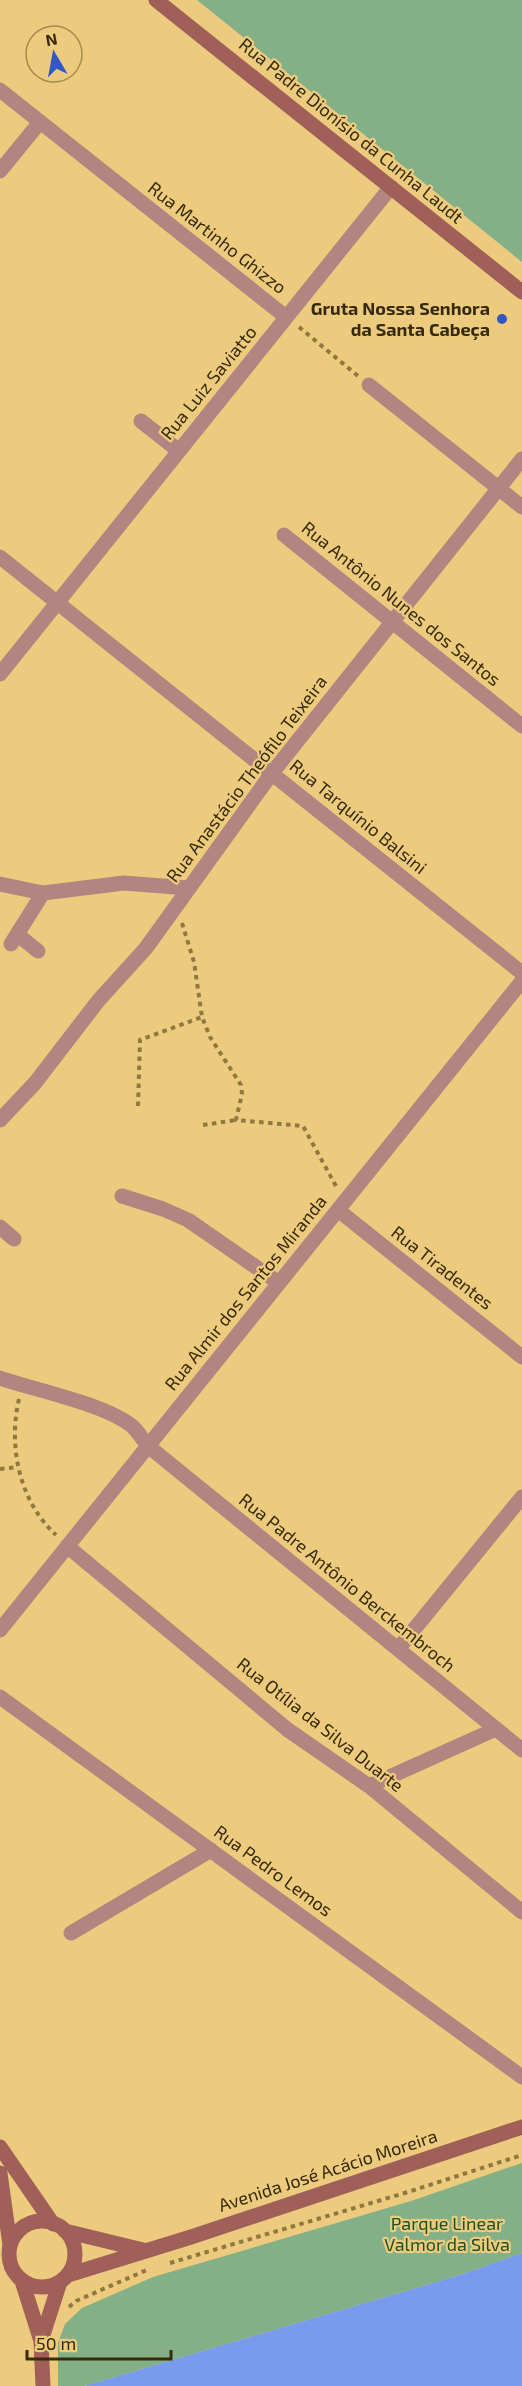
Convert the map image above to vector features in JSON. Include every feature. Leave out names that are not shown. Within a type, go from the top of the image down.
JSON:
[{"type":"main road","name":"Rua Padre Dionísio da Cunha Laudt","points":[[156,0],[522,292]]},
{"type":"main road","name":"Avenida José Acácio Moreira","points":[[64,2279],[522,2127]]},
{"type":"main road","points":[[0,2147],[74,2247],[75,2257],[64,2279],[41,2341]]},
{"type":"main road","points":[[0,2173],[10,2245],[10,2265],[22,2281],[41,2341],[43,2386]]},
{"type":"main road","points":[[10,2245],[15,2235],[32,2223],[59,2227],[146,2251]]},
{"type":"main road","points":[[22,2281],[41,2287],[64,2279]]},
{"type":"street","name":"Rua Martinho Ghizzo","points":[[0,90],[286,318]]},
{"type":"street","points":[[0,171],[40,122]]},
{"type":"street","name":"Rua Luiz Saviatto","points":[[0,674],[391,187]]},
{"type":"street","points":[[369,385],[522,507]]},
{"type":"street","points":[[141,420],[179,451]]},
{"type":"street","name":"Rua Anastácio Theófilo Teixeira","points":[[0,1120],[35,1083],[98,1001],[146,948],[272,773],[522,459]]},
{"type":"street","name":"Rua Antônio Nunes dos Santos","points":[[284,535],[522,726]]},
{"type":"street","name":"Rua Tarquínio Balsini","points":[[0,557],[522,973]]},
{"type":"street","points":[[0,884],[44,893],[124,883],[188,888]]},
{"type":"street","points":[[38,951],[14,940],[44,893]]},
{"type":"street","name":"Rua Almir dos Santos Miranda","points":[[0,1630],[522,981]]},
{"type":"street","points":[[122,1196],[188,1220],[279,1283]]},
{"type":"street","name":"Rua Tiradentes","points":[[341,1206],[522,1357]]},
{"type":"street","points":[[0,1227],[15,1239]]},
{"type":"street","name":"Rua Padre Antônio Berckembroch","points":[[0,1378],[119,1417],[134,1428],[148,1446],[522,1749]]},
{"type":"street","points":[[398,1649],[522,1497]]},
{"type":"street","name":"Rua Otília da Silva Duarte","points":[[67,1546],[288,1730],[369,1786],[522,1912]]},
{"type":"street","name":"Rua Pedro Lemos","points":[[0,1696],[522,2077]]},
{"type":"street","points":[[369,1786],[496,1729]]},
{"type":"street","points":[[71,1933],[211,1850]]},
{"type":"path","name":"Rua Martinho Ghizzo","points":[[286,318],[369,385]]},
{"type":"path","points":[[175,906],[194,962],[201,1017],[210,1036],[242,1085],[236,1120]]},
{"type":"path","points":[[138,1106],[140,1040],[201,1017]]},
{"type":"path","points":[[203,1125],[236,1120],[303,1126],[341,1206]]},
{"type":"path","points":[[22,1386],[16,1413],[15,1442],[18,1467],[28,1500],[37,1515],[67,1546]]},
{"type":"path","points":[[0,1469],[18,1467]]},
{"type":"path","points":[[160,2266],[408,2192],[522,2155]]},
{"type":"path","points":[[64,2313],[76,2301],[150,2269]]},
{"type":"green space","points":[[197,0],[522,0],[522,262]]},
{"type":"green space","name":"Parque Linear Valmor da Silva","points":[[522,2163],[522,2253],[460,2275],[84,2386],[58,2386],[58,2343],[65,2324],[82,2308],[153,2277],[411,2201]]},
{"type":"water","points":[[522,2253],[522,2386],[84,2386],[460,2275]]},
{"type":"place","name":"Gruta Nossa Senhora da Santa Cabeça","points":[[502,319]]}]
